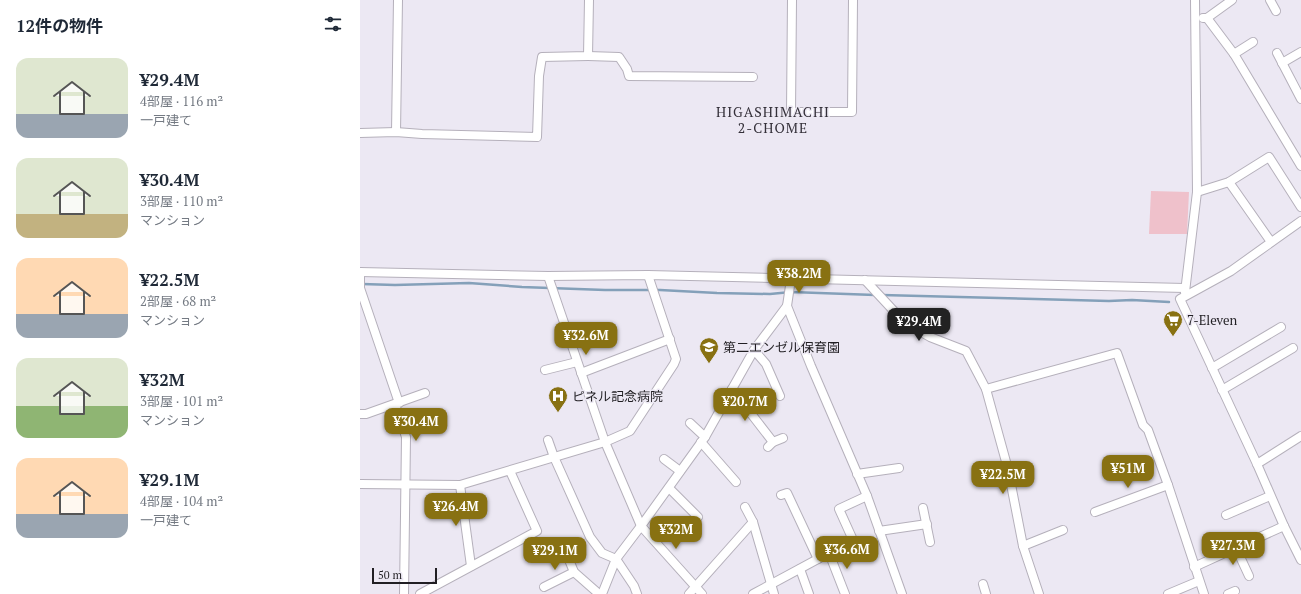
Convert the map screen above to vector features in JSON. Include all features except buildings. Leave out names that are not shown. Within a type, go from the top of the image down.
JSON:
[{"type":"street","points":[[396,132],[398,0]]},
{"type":"street","points":[[588,56],[589,0]]},
{"type":"street","points":[[792,0],[791,112],[852,112],[853,0]]},
{"type":"street","points":[[1184,297],[1197,192],[1195,0]]},
{"type":"street","points":[[1195,18],[1207,18],[1232,0]]},
{"type":"street","points":[[1270,0],[1276,11]]},
{"type":"street","points":[[1207,18],[1234,54],[1301,166]]},
{"type":"street","points":[[1234,54],[1253,42]]},
{"type":"street","points":[[1276,52],[1297,83],[1301,99]]},
{"type":"street","points":[[1282,62],[1301,52]]},
{"type":"street","points":[[360,133],[396,132],[536,137],[538,76],[542,57],[619,57],[627,69],[629,76],[753,76]]},
{"type":"street","points":[[1197,192],[1229,182],[1269,157],[1301,207]]},
{"type":"street","points":[[1229,182],[1271,242]]},
{"type":"street","points":[[1301,221],[1231,271],[1180,299],[1257,464],[1270,496],[1301,560]]},
{"type":"street","points":[[404,594],[406,437],[360,288],[360,272],[865,280],[1185,288]]},
{"type":"street","points":[[548,276],[605,442],[641,526],[702,594]]},
{"type":"street","points":[[360,484],[460,486],[605,442],[630,431],[676,359],[648,276]]},
{"type":"street","points":[[565,550],[574,572],[600,594],[616,559],[703,440],[754,350],[787,306],[791,279]]},
{"type":"street","points":[[865,280],[905,323],[930,337],[966,351],[986,389],[1008,469],[1024,546],[1039,594]]},
{"type":"street","points":[[787,306],[867,496],[902,594]]},
{"type":"street","points":[[1212,368],[1281,327]]},
{"type":"street","points":[[581,373],[670,339]]},
{"type":"street","points":[[1222,390],[1293,348]]},
{"type":"street","points":[[754,350],[766,364],[780,396]]},
{"type":"street","points":[[986,389],[1117,353],[1143,425],[1148,430],[1168,485],[1204,594]]},
{"type":"street","points":[[545,370],[577,362]]},
{"type":"street","points":[[732,389],[771,445],[783,438]]},
{"type":"street","points":[[360,414],[366,414],[426,393]]},
{"type":"street","points":[[690,423],[736,482]]},
{"type":"street","points":[[1257,464],[1301,436]]},
{"type":"street","points":[[548,440],[554,457],[590,537],[602,553],[616,559],[634,586],[637,594]]},
{"type":"street","points":[[664,459],[680,471]]},
{"type":"street","points":[[857,474],[900,468]]},
{"type":"street","points":[[420,594],[537,531],[510,471]]},
{"type":"street","points":[[1095,512],[1168,485]]},
{"type":"street","points":[[460,486],[471,566]]},
{"type":"street","points":[[669,488],[698,517]]},
{"type":"street","points":[[781,495],[787,493],[818,559]]},
{"type":"street","points":[[753,594],[853,540],[839,509],[867,496]]},
{"type":"street","points":[[1226,515],[1270,496]]},
{"type":"street","points":[[745,508],[753,522],[774,594]]},
{"type":"street","points":[[923,508],[930,542]]},
{"type":"street","points":[[689,594],[753,522]]},
{"type":"street","points":[[879,531],[927,524]]},
{"type":"street","points":[[1194,567],[1284,526]]},
{"type":"street","points":[[1024,546],[1063,530]]},
{"type":"street","points":[[1236,548],[1248,576]]},
{"type":"street","points":[[829,553],[845,594]]},
{"type":"street","points":[[800,569],[809,594]]},
{"type":"street","points":[[544,587],[574,572]]},
{"type":"street","points":[[1168,594],[1199,581]]},
{"type":"street","points":[[983,584],[986,594]]},
{"type":"shaded area","points":[[1151,191],[1189,192],[1187,234],[1149,234]]},
{"type":"waterway","points":[[362,284],[395,285],[469,283],[522,287],[605,290],[660,290],[770,294],[791,292],[875,295]]},
{"type":"waterway","points":[[882,295],[1169,302]]},
{"type":"place","name":"7-Eleven","points":[[1173,337]]},
{"type":"place","name":"第二エンゼル保育園","points":[[709,364]]},
{"type":"place","name":"ピネル記念病院","points":[[558,413]]},
{"type":"district","name":"HIGASHIMACHI 2-CHOME","points":[[773,120]]}]
